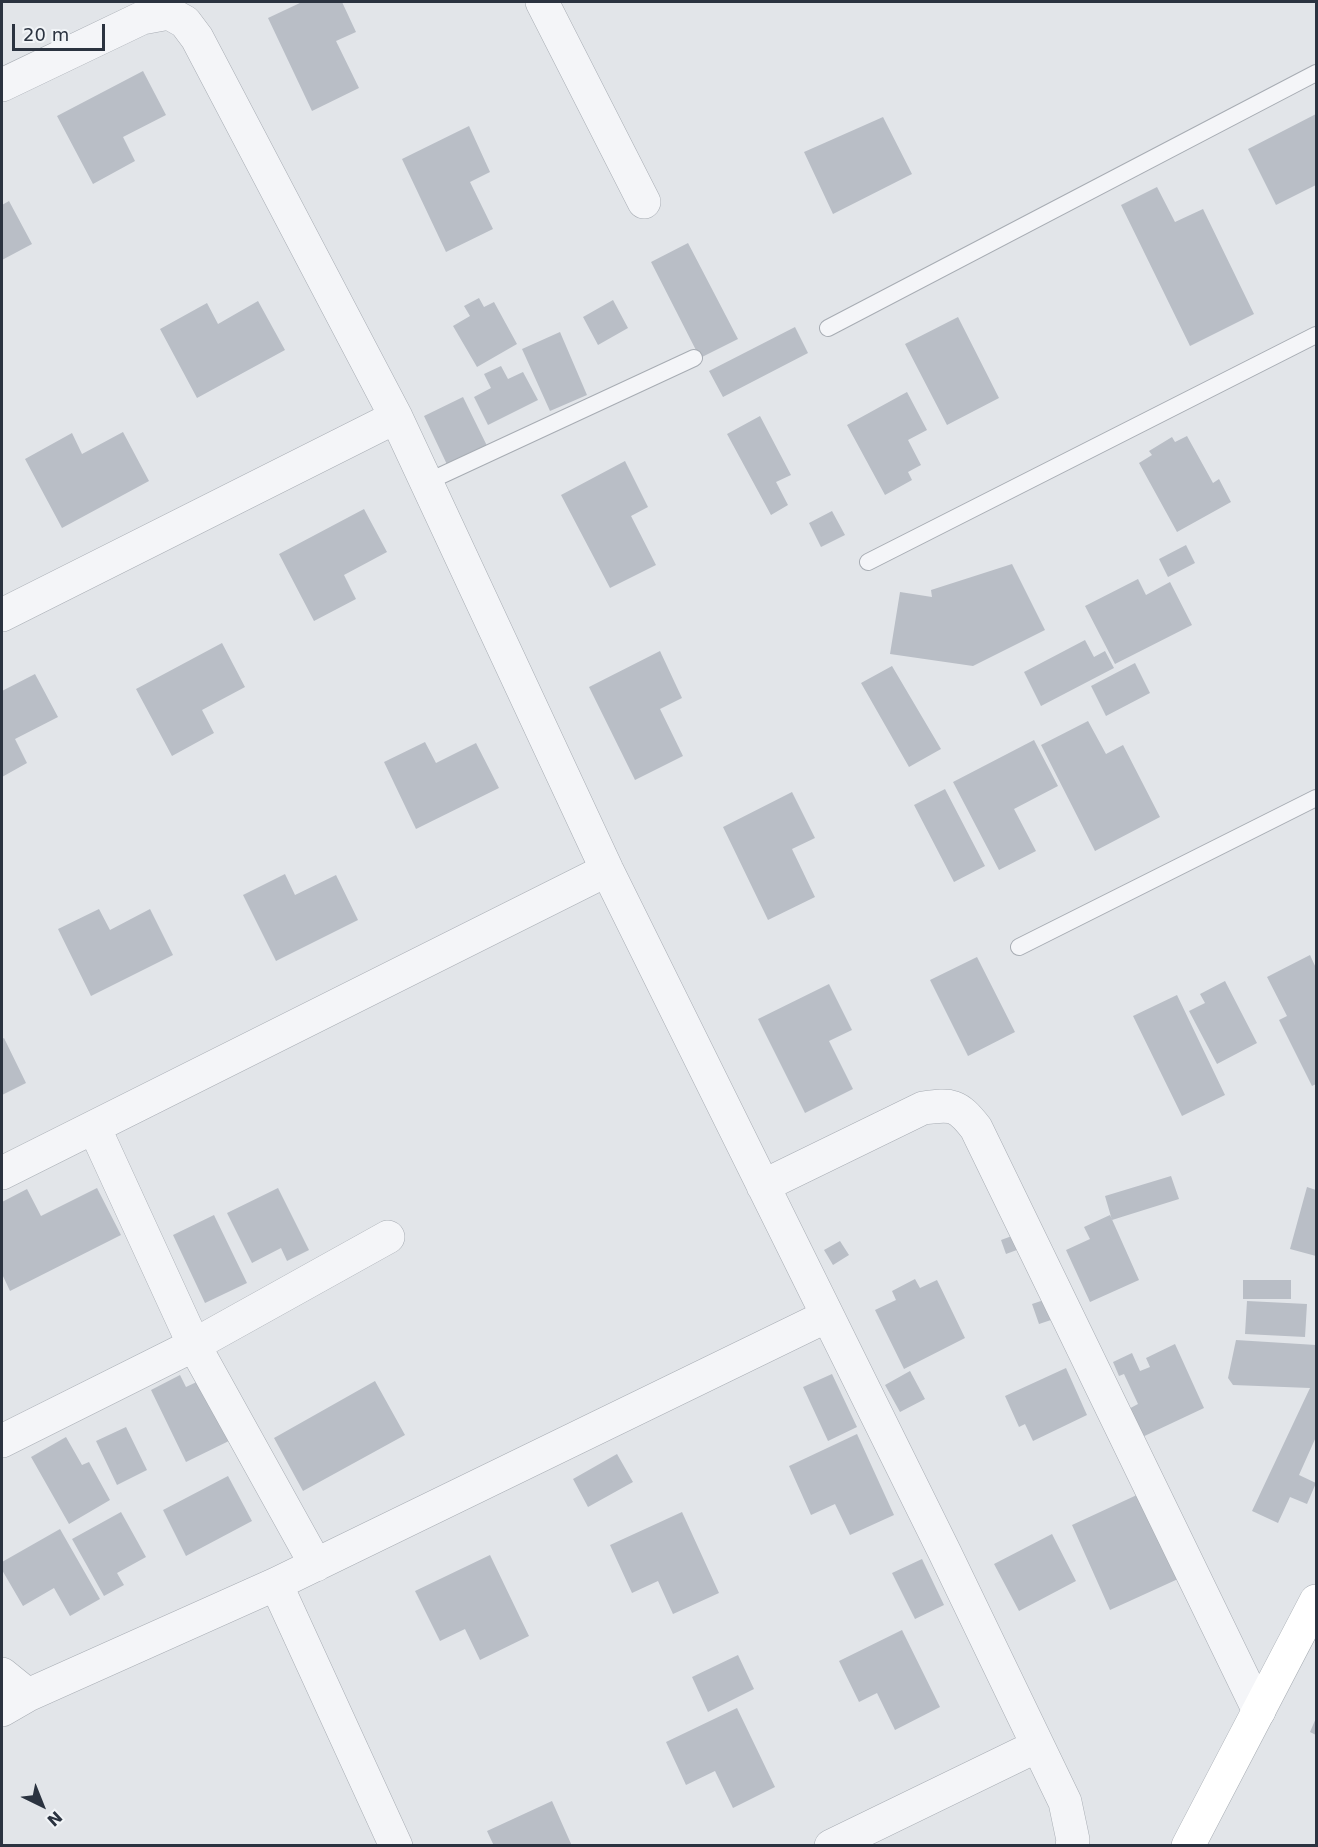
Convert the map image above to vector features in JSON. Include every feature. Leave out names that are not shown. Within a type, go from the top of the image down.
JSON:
[{"type":"main road","points":[[1188,1845],[1317,1601]]},
{"type":"street","points":[[542,2],[644,201]]},
{"type":"street","points":[[2,85],[142,18],[169,14],[185,22],[197,38],[396,417],[607,870],[945,1553],[1065,1802],[1072,1845]]},
{"type":"street","points":[[2,615],[396,417]]},
{"type":"street","points":[[2,1173],[607,870]]},
{"type":"street","points":[[763,1186],[923,1108],[945,1105],[963,1112],[976,1128],[1260,1712]]},
{"type":"street","points":[[94,1127],[194,1345],[316,1564]]},
{"type":"street","points":[[2,1441],[194,1345],[388,1237]]},
{"type":"street","points":[[2,1674],[15,1703],[276,1584],[827,1316]]},
{"type":"street","points":[[276,1584],[396,1845]]},
{"type":"street","points":[[831,1845],[1037,1746]]},
{"type":"lane","points":[[828,328],[1317,73]]},
{"type":"lane","points":[[868,562],[1317,335]]},
{"type":"lane","points":[[427,482],[694,358]]},
{"type":"lane","points":[[1019,947],[1317,798]]},
{"type":"building","points":[[302,2],[342,2],[356,32],[336,41],[359,88],[312,111],[268,18]]},
{"type":"building","points":[[143,71],[166,115],[123,137],[135,161],[93,184],[57,116]]},
{"type":"building","points":[[1316,114],[1316,185],[1276,205],[1248,149]]},
{"type":"building","points":[[883,117],[912,174],[833,214],[804,152]]},
{"type":"building","points":[[469,126],[490,172],[470,182],[493,229],[446,252],[402,159]]},
{"type":"building","points":[[1157,187],[1175,222],[1203,209],[1254,314],[1190,346],[1121,205]]},
{"type":"building","points":[[9,201],[32,244],[2,260],[2,205]]},
{"type":"building","points":[[688,243],[738,339],[700,358],[651,262]]},
{"type":"building","points":[[479,298],[484,307],[494,302],[517,344],[477,367],[453,326],[470,316],[464,306]]},
{"type":"building","points":[[613,300],[628,328],[598,345],[583,317]]},
{"type":"building","points":[[258,301],[285,350],[197,398],[160,329],[207,303],[218,324]]},
{"type":"building","points":[[958,317],[999,398],[947,425],[905,344]]},
{"type":"building","points":[[795,327],[808,353],[723,397],[709,371]]},
{"type":"building","points":[[560,332],[587,395],[550,411],[522,349]]},
{"type":"building","points":[[501,366],[508,379],[523,372],[538,400],[488,425],[474,397],[491,388],[484,374]]},
{"type":"building","points":[[907,392],[927,430],[908,440],[921,465],[908,472],[912,480],[885,495],[847,425]]},
{"type":"building","points":[[463,397],[492,456],[452,475],[424,416]]},
{"type":"building","points":[[760,416],[791,475],[776,482],[788,505],[771,515],[727,434]]},
{"type":"building","points":[[123,432],[149,481],[62,528],[25,459],[72,433],[82,454]]},
{"type":"building","points":[[1187,436],[1213,483],[1219,479],[1231,502],[1177,532],[1139,463],[1152,455],[1149,451],[1172,437],[1175,442]]},
{"type":"building","points":[[625,461],[648,507],[631,516],[656,565],[610,588],[561,495]]},
{"type":"building","points":[[364,509],[387,552],[344,575],[356,599],[314,621],[279,554]]},
{"type":"building","points":[[832,511],[845,535],[821,547],[809,523]]},
{"type":"building","points":[[1186,545],[1195,563],[1168,577],[1159,559]]},
{"type":"building","points":[[1012,564],[1045,630],[973,666],[890,654],[900,592],[932,597],[931,590]]},
{"type":"building","points":[[1138,579],[1146,595],[1170,582],[1192,625],[1115,664],[1085,606]]},
{"type":"building","points":[[1085,640],[1094,657],[1105,651],[1114,668],[1041,706],[1024,672]]},
{"type":"building","points":[[222,643],[245,687],[202,710],[214,733],[172,756],[136,689]]},
{"type":"building","points":[[660,651],[682,698],[660,709],[683,756],[635,780],[589,687]]},
{"type":"building","points":[[1135,663],[1150,693],[1106,716],[1091,686]]},
{"type":"building","points":[[892,666],[941,749],[909,767],[861,683]]},
{"type":"building","points":[[35,674],[58,717],[15,739],[27,763],[2,777],[2,691]]},
{"type":"building","points":[[1088,721],[1106,754],[1123,745],[1160,817],[1095,851],[1041,745]]},
{"type":"building","points":[[1034,740],[1058,786],[1014,809],[1036,851],[999,870],[953,782]]},
{"type":"building","points":[[425,742],[436,763],[476,743],[499,788],[416,829],[384,762]]},
{"type":"building","points":[[945,789],[985,866],[954,882],[914,805]]},
{"type":"building","points":[[792,792],[815,838],[792,849],[815,897],[768,920],[723,827]]},
{"type":"building","points":[[285,874],[295,895],[336,875],[358,920],[276,961],[243,895]]},
{"type":"building","points":[[99,909],[110,930],[150,909],[173,955],[91,996],[58,929]]},
{"type":"building","points":[[1310,955],[1316,968],[1316,1084],[1312,1086],[1279,1020],[1287,1016],[1267,977]]},
{"type":"building","points":[[977,957],[1015,1032],[968,1056],[930,980]]},
{"type":"building","points":[[1225,981],[1257,1043],[1217,1064],[1189,1011],[1205,1003],[1200,994]]},
{"type":"building","points":[[829,984],[852,1030],[829,1041],[853,1089],[805,1113],[758,1019]]},
{"type":"building","points":[[1177,995],[1225,1095],[1182,1116],[1133,1016]]},
{"type":"building","points":[[4,1038],[26,1083],[2,1095],[2,1039]]},
{"type":"building","points":[[1171,1176],[1179,1199],[1112,1220],[1105,1196]]},
{"type":"building","points":[[1307,1187],[1316,1190],[1316,1256],[1290,1249]]},
{"type":"building","points":[[97,1188],[121,1235],[10,1291],[2,1274],[2,1202],[27,1189],[41,1216]]},
{"type":"building","points":[[278,1188],[309,1250],[287,1261],[281,1248],[252,1263],[227,1213]]},
{"type":"building","points":[[214,1215],[247,1283],[205,1303],[173,1235]]},
{"type":"building","points":[[1110,1215],[1139,1280],[1090,1302],[1066,1250],[1090,1239],[1084,1227]]},
{"type":"building","points":[[1020,1233],[1025,1247],[1006,1254],[1001,1240]]},
{"type":"building","points":[[840,1241],[849,1255],[833,1265],[824,1250]]},
{"type":"building","points":[[915,1279],[920,1288],[937,1280],[965,1338],[904,1369],[875,1310],[896,1300],[892,1291]]},
{"type":"building","points":[[1243,1280],[1291,1280],[1291,1299],[1243,1299]]},
{"type":"building","points":[[1053,1297],[1060,1317],[1039,1324],[1032,1304]]},
{"type":"building","points":[[1247,1301],[1307,1304],[1305,1337],[1245,1334]]},
{"type":"building","points":[[1236,1340],[1316,1345],[1316,1437],[1299,1475],[1316,1483],[1307,1504],[1290,1497],[1278,1523],[1252,1511],[1310,1388],[1233,1385],[1228,1378]]},
{"type":"building","points":[[1175,1344],[1204,1408],[1136,1440],[1123,1412],[1138,1404],[1124,1374],[1119,1376],[1113,1362],[1132,1353],[1140,1371],[1150,1367],[1146,1358]]},
{"type":"building","points":[[1066,1368],[1087,1415],[1033,1441],[1025,1424],[1019,1427],[1005,1396]]},
{"type":"building","points":[[910,1371],[925,1399],[900,1412],[885,1385]]},
{"type":"building","points":[[832,1374],[857,1427],[828,1441],[803,1387]]},
{"type":"building","points":[[180,1375],[186,1387],[205,1378],[235,1438],[186,1462],[151,1390]]},
{"type":"building","points":[[375,1381],[405,1435],[303,1491],[274,1438]]},
{"type":"building","points":[[126,1427],[147,1470],[117,1485],[96,1441]]},
{"type":"building","points":[[857,1434],[894,1515],[850,1535],[835,1504],[811,1515],[789,1466]]},
{"type":"building","points":[[66,1437],[82,1465],[89,1462],[110,1500],[69,1524],[31,1457]]},
{"type":"building","points":[[617,1454],[633,1482],[588,1507],[573,1479]]},
{"type":"building","points":[[228,1476],[252,1521],[186,1556],[163,1510]]},
{"type":"building","points":[[1139,1494],[1178,1579],[1110,1610],[1072,1525]]},
{"type":"building","points":[[121,1512],[146,1557],[117,1573],[124,1585],[104,1596],[72,1539]]},
{"type":"building","points":[[682,1512],[719,1593],[673,1614],[658,1581],[632,1593],[610,1545]]},
{"type":"building","points":[[60,1529],[100,1599],[70,1616],[54,1588],[23,1606],[2,1570],[2,1562]]},
{"type":"building","points":[[1052,1534],[1076,1581],[1019,1611],[994,1564]]},
{"type":"building","points":[[490,1555],[529,1636],[480,1660],[465,1629],[440,1641],[415,1591]]},
{"type":"building","points":[[922,1559],[944,1605],[915,1619],[892,1573]]},
{"type":"building","points":[[902,1630],[940,1707],[895,1730],[877,1693],[859,1702],[839,1661]]},
{"type":"building","points":[[738,1655],[754,1689],[708,1712],[692,1677]]},
{"type":"building","points":[[737,1708],[775,1787],[733,1808],[715,1771],[686,1785],[666,1742]]},
{"type":"building","points":[[1316,1718],[1316,1735],[1310,1732]]},
{"type":"building","points":[[552,1801],[572,1846],[494,1846],[487,1831]]}]
